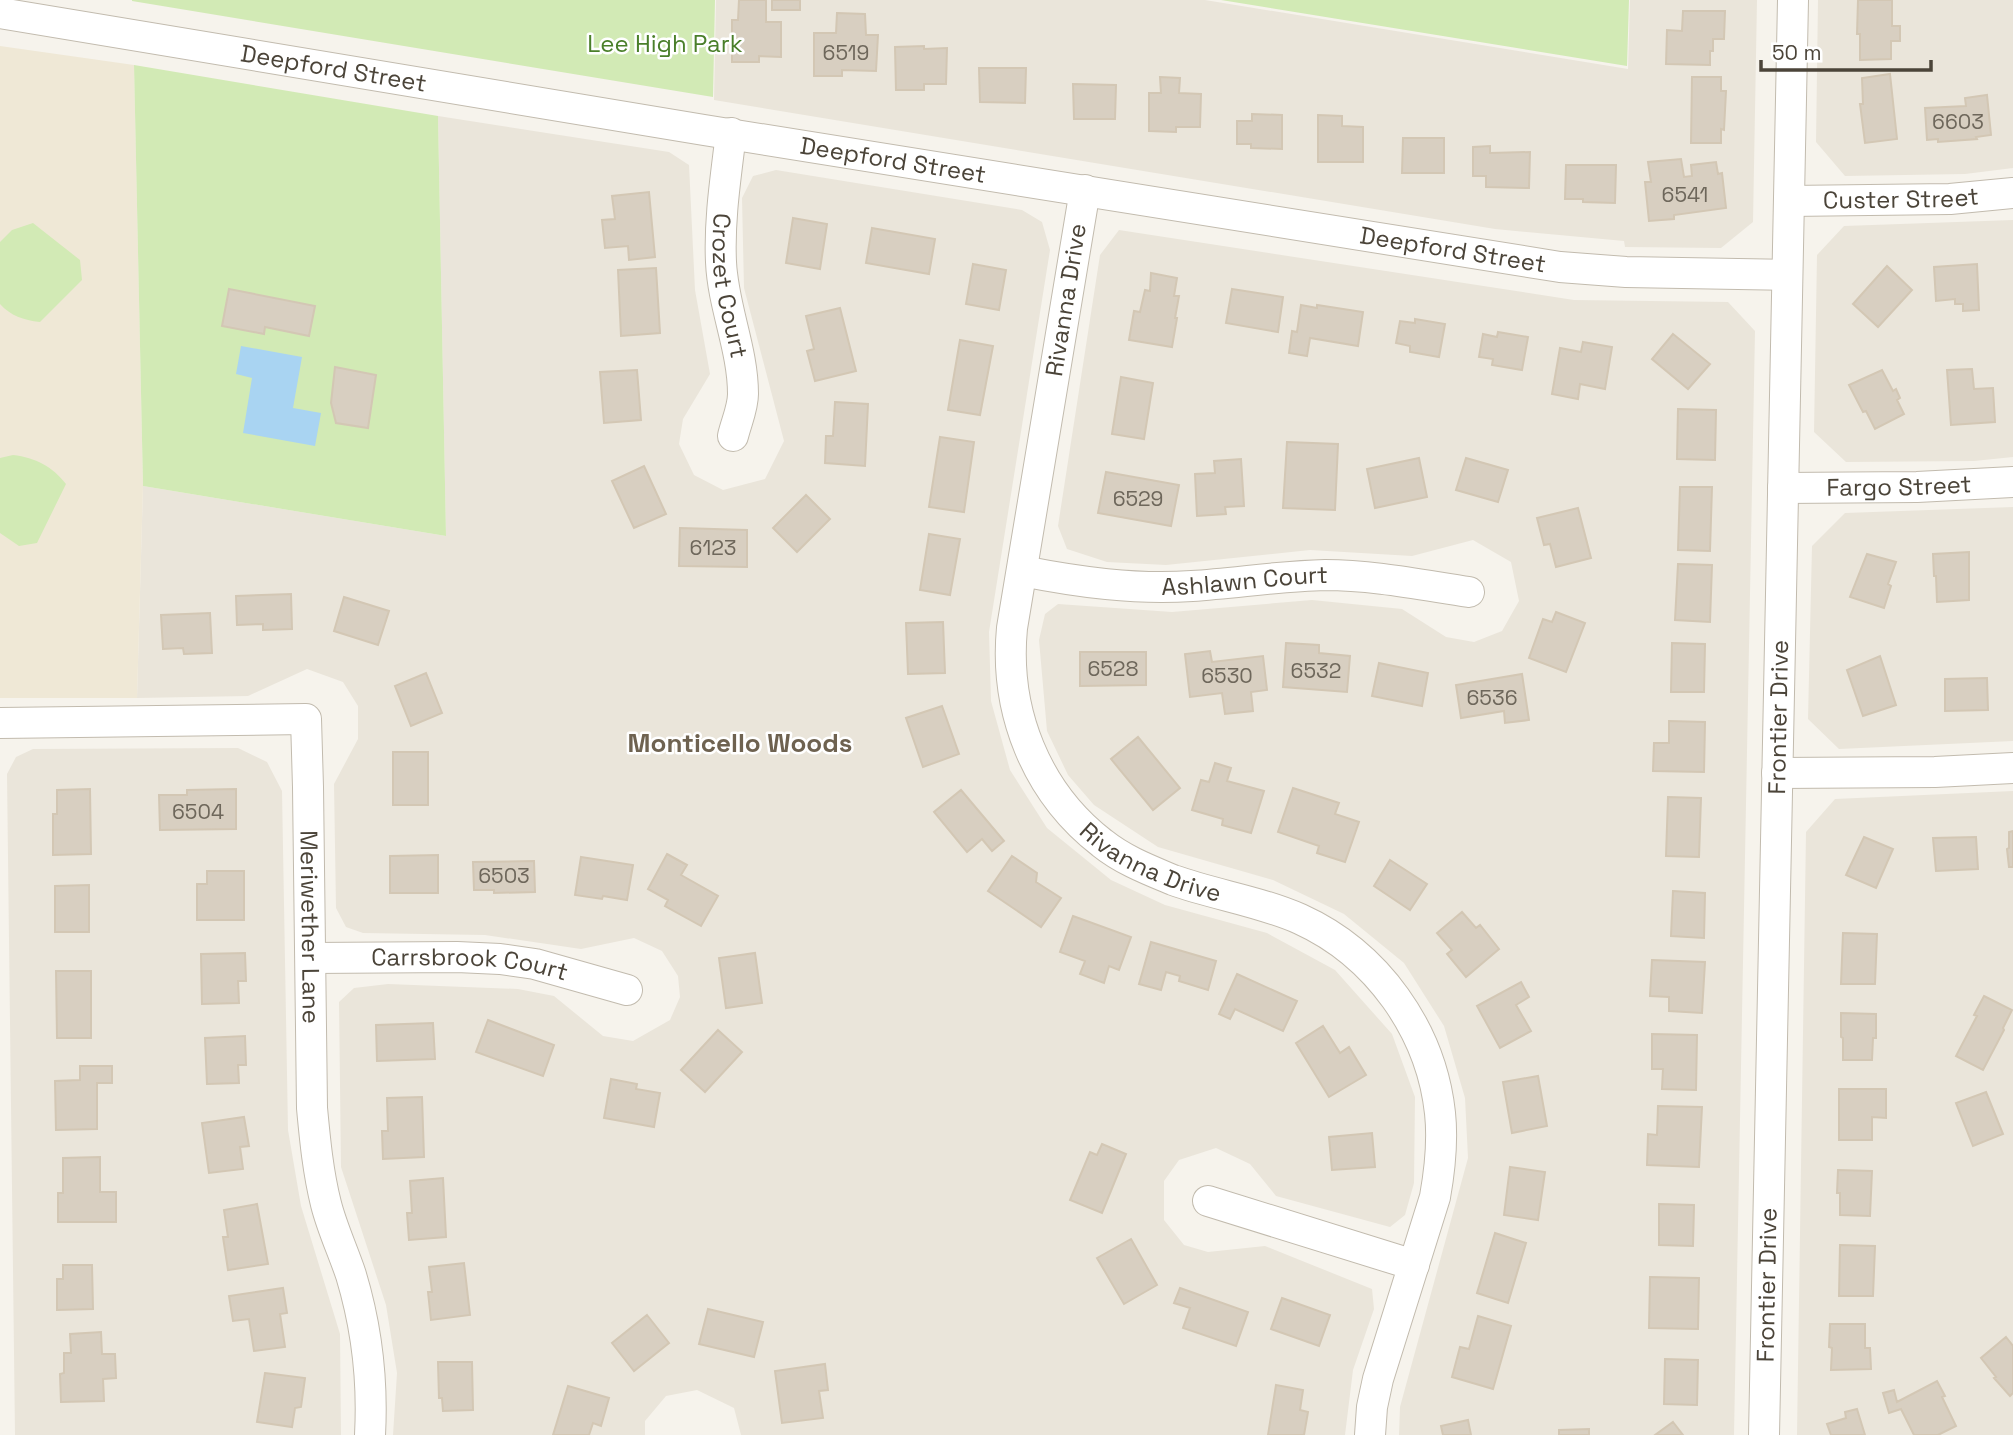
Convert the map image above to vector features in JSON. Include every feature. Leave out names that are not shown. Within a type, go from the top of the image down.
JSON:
[{"type":"street","name":"Frontier Drive","points":[[1764,1435],[1793,0]]},
{"type":"street","name":"Deepford Street","points":[[0,13],[704,130],[1560,267],[1626,272],[1787,275]]},
{"type":"street","name":"Crozet Court","points":[[731,133],[721,215],[720,263],[741,365],[743,397],[733,436]]},
{"type":"street","name":"Rivanna Drive","points":[[1085,190],[1010,643],[1014,698],[1021,729],[1048,785],[1066,809],[1103,844],[1141,866],[1176,881],[1277,909],[1303,920],[1350,950],[1374,972],[1413,1024],[1435,1081],[1442,1141],[1440,1173],[1435,1197],[1378,1379],[1370,1435]]},
{"type":"street","name":"Custer Street","points":[[1789,201],[1950,199],[2013,193]]},
{"type":"street","name":"Fargo Street","points":[[1783,488],[1917,488],[2013,482]]},
{"type":"street","name":"Ashlawn Court","points":[[1022,571],[1134,587],[1191,586],[1276,577],[1328,575],[1373,578],[1469,592]]},
{"type":"street","name":"Meriwether Lane","points":[[0,723],[306,719],[312,1108],[316,1156],[327,1207],[362,1314],[369,1354],[370,1435]]},
{"type":"street","points":[[1777,773],[1935,772],[2013,768]]},
{"type":"street","name":"Carrsbrook Court","points":[[310,958],[500,959],[535,964],[627,990]]},
{"type":"street","points":[[1208,1201],[1414,1265]]},
{"type":"shaded area","points":[[716,0],[1205,0],[1628,69],[1630,0],[1757,0],[1753,222],[1721,248],[1625,247],[1624,241],[1495,229],[714,100]]},
{"type":"shaded area","points":[[1818,0],[2013,0],[2013,168],[1965,174],[1845,176],[1816,142]]},
{"type":"shaded area","points":[[0,46],[134,65],[143,486],[137,698],[0,698]]},
{"type":"shaded area","points":[[438,116],[669,152],[689,165],[695,290],[710,374],[683,419],[679,444],[694,475],[723,490],[765,479],[784,441],[744,288],[742,198],[753,176],[776,170],[1022,210],[1042,222],[1050,250],[989,632],[991,701],[1010,770],[1047,828],[1111,880],[1165,905],[1267,933],[1335,970],[1392,1034],[1415,1097],[1414,1183],[1405,1215],[1390,1227],[1276,1196],[1250,1164],[1216,1148],[1179,1160],[1164,1181],[1164,1220],[1184,1245],[1208,1252],[1265,1246],[1372,1289],[1374,1309],[1353,1370],[1345,1435],[741,1435],[734,1408],[697,1390],[666,1396],[645,1421],[645,1435],[393,1435],[397,1373],[386,1305],[341,1167],[339,1002],[354,988],[388,984],[518,989],[554,996],[603,1036],[633,1041],[670,1020],[680,997],[678,976],[662,951],[634,938],[581,949],[485,935],[363,933],[346,927],[336,908],[334,784],[358,739],[358,706],[343,682],[307,669],[248,696],[137,698],[143,486],[446,536]]},
{"type":"shaded area","points":[[2013,220],[2013,457],[1974,461],[1846,462],[1814,432],[1817,255],[1844,226]]},
{"type":"shaded area","points":[[1119,230],[1574,300],[1728,302],[1755,331],[1734,1435],[1399,1435],[1400,1407],[1468,1158],[1465,1098],[1444,1026],[1404,963],[1344,914],[1273,880],[1158,847],[1094,805],[1068,775],[1047,731],[1039,640],[1045,614],[1058,604],[1172,612],[1312,600],[1402,609],[1446,637],[1474,642],[1502,631],[1519,601],[1511,562],[1473,540],[1412,556],[1310,550],[1166,565],[1107,562],[1067,549],[1058,526],[1100,255]]},
{"type":"shaded area","points":[[2013,507],[2013,741],[1839,749],[1808,719],[1812,546],[1845,513]]},
{"type":"shaded area","points":[[238,748],[267,762],[282,791],[288,1130],[301,1206],[340,1334],[341,1435],[15,1435],[7,774],[16,757],[33,749]]},
{"type":"shaded area","points":[[2013,791],[2013,1435],[1797,1435],[1806,832],[1835,799]]},
{"type":"green space","name":"Lee High Park","points":[[715,0],[713,97],[132,1]]},
{"type":"green space","points":[[1221,0],[1629,0],[1627,66]]},
{"type":"green space","points":[[134,65],[438,116],[446,536],[143,486]]},
{"type":"green space","points":[[33,223],[80,260],[82,280],[40,322],[18,317],[0,304],[0,242],[12,230]]},
{"type":"green space","points":[[13,455],[43,464],[66,484],[37,543],[19,546],[0,533],[0,458]]},
{"type":"water","points":[[241,346],[302,357],[293,408],[321,413],[315,446],[243,433],[252,378],[236,374]]},
{"type":"building","points":[[739,0],[766,0],[766,22],[781,22],[781,57],[759,56],[759,62],[732,62],[732,20],[738,20]]},
{"type":"building","points":[[772,0],[800,0],[800,10],[772,10]]},
{"type":"building","points":[[1858,0],[1892,0],[1892,26],[1900,26],[1900,41],[1891,41],[1891,59],[1860,60],[1860,34],[1857,34]]},
{"type":"building","points":[[1683,11],[1725,11],[1724,39],[1713,39],[1710,65],[1666,64],[1667,30],[1682,31]]},
{"type":"building","points":[[837,13],[865,14],[866,35],[878,35],[876,71],[842,70],[842,76],[814,76],[814,33],[836,33]]},
{"type":"building","points":[[924,46],[924,49],[947,48],[946,84],[924,84],[924,90],[896,90],[895,47]]},
{"type":"building","points":[[979,68],[1026,68],[1025,103],[980,102]]},
{"type":"building","points":[[1890,74],[1897,139],[1865,143],[1860,104],[1863,104],[1862,78]]},
{"type":"building","points":[[1160,77],[1180,78],[1179,93],[1201,94],[1200,127],[1176,127],[1176,132],[1149,131],[1149,93],[1161,93]]},
{"type":"building","points":[[1692,77],[1721,77],[1721,91],[1726,91],[1721,143],[1691,143]]},
{"type":"building","points":[[1073,84],[1116,85],[1115,119],[1074,119]]},
{"type":"building","points":[[1987,95],[1991,135],[1976,137],[1977,139],[1938,142],[1938,139],[1927,140],[1925,108],[1966,106],[1965,98]]},
{"type":"building","points":[[1252,114],[1282,115],[1282,149],[1251,148],[1251,144],[1237,144],[1237,121],[1252,121]]},
{"type":"building","points":[[1318,115],[1342,116],[1342,126],[1363,127],[1363,162],[1318,162]]},
{"type":"building","points":[[1403,138],[1444,138],[1444,173],[1402,173]]},
{"type":"building","points":[[1490,146],[1490,153],[1530,152],[1529,188],[1486,187],[1486,176],[1473,176],[1473,147]]},
{"type":"building","points":[[1681,159],[1684,177],[1692,176],[1691,165],[1716,162],[1718,174],[1722,173],[1726,208],[1674,215],[1674,219],[1649,221],[1645,182],[1651,182],[1648,162]]},
{"type":"building","points":[[1566,165],[1616,165],[1615,203],[1565,199]]},
{"type":"building","points":[[649,192],[655,257],[629,260],[628,246],[605,248],[602,220],[615,219],[612,196]]},
{"type":"building","points":[[793,218],[827,224],[820,269],[786,263]]},
{"type":"building","points":[[872,228],[935,239],[929,274],[866,263]]},
{"type":"building","points":[[973,264],[1006,270],[999,310],[966,304]]},
{"type":"building","points":[[1977,264],[1979,310],[1963,311],[1963,304],[1955,304],[1955,299],[1936,301],[1934,267]]},
{"type":"building","points":[[1887,266],[1912,290],[1878,327],[1853,304]]},
{"type":"building","points":[[656,268],[660,333],[621,336],[618,270]]},
{"type":"building","points":[[1151,273],[1177,278],[1174,296],[1179,296],[1172,347],[1129,340],[1134,311],[1140,312],[1145,290],[1150,291]]},
{"type":"building","points":[[229,289],[315,306],[309,336],[265,327],[264,334],[222,326]]},
{"type":"building","points":[[1232,289],[1283,297],[1278,332],[1226,323]]},
{"type":"building","points":[[1301,305],[1363,312],[1358,346],[1310,338],[1307,356],[1289,353],[1292,331],[1297,332]]},
{"type":"building","points":[[840,308],[856,371],[815,381],[807,351],[814,349],[806,316]]},
{"type":"building","points":[[1415,319],[1445,324],[1439,357],[1410,352],[1410,346],[1396,343],[1400,321],[1415,323]]},
{"type":"building","points":[[1498,332],[1528,337],[1522,370],[1492,365],[1493,359],[1479,357],[1483,334],[1497,337]]},
{"type":"building","points":[[1673,334],[1710,364],[1688,389],[1652,359]]},
{"type":"building","points":[[960,340],[993,346],[980,415],[948,410]]},
{"type":"building","points":[[1583,342],[1612,347],[1605,389],[1580,384],[1578,399],[1552,394],[1560,348],[1581,352]]},
{"type":"building","points":[[335,367],[376,375],[368,428],[336,423],[331,403]]},
{"type":"building","points":[[1972,369],[1974,389],[1993,388],[1995,422],[1951,425],[1947,370]]},
{"type":"building","points":[[637,370],[641,420],[604,423],[600,372]]},
{"type":"building","points":[[1882,370],[1893,391],[1896,389],[1900,398],[1897,400],[1904,414],[1875,429],[1849,385]]},
{"type":"building","points":[[1121,377],[1153,383],[1144,439],[1112,434]]},
{"type":"building","points":[[835,402],[868,404],[865,466],[825,463],[826,436],[833,436]]},
{"type":"building","points":[[1678,409],[1716,410],[1715,460],[1677,459]]},
{"type":"building","points":[[940,437],[974,442],[964,512],[929,507]]},
{"type":"building","points":[[1287,442],[1338,444],[1335,510],[1283,508]]},
{"type":"building","points":[[1419,458],[1427,497],[1375,508],[1367,469]]},
{"type":"building","points":[[1466,458],[1508,470],[1498,502],[1456,490]]},
{"type":"building","points":[[1241,459],[1244,506],[1225,507],[1226,514],[1197,516],[1195,474],[1215,473],[1214,461]]},
{"type":"building","points":[[644,466],[666,514],[634,528],[612,481]]},
{"type":"building","points":[[1106,472],[1179,485],[1171,526],[1098,513]]},
{"type":"building","points":[[1680,487],[1712,487],[1710,551],[1678,550]]},
{"type":"building","points":[[806,495],[830,519],[797,552],[773,528]]},
{"type":"building","points":[[1578,508],[1591,558],[1556,567],[1550,544],[1544,545],[1537,518]]},
{"type":"building","points":[[680,528],[747,530],[747,567],[679,566]]},
{"type":"building","points":[[929,534],[960,539],[950,595],[920,590]]},
{"type":"building","points":[[1969,552],[1969,600],[1937,602],[1933,554]]},
{"type":"building","points":[[1867,554],[1896,562],[1888,584],[1891,586],[1884,608],[1850,597]]},
{"type":"building","points":[[1678,564],[1712,565],[1710,622],[1675,620]]},
{"type":"building","points":[[291,594],[292,629],[263,630],[263,624],[237,625],[236,596]]},
{"type":"building","points":[[344,597],[389,611],[378,645],[334,631]]},
{"type":"building","points":[[1556,612],[1585,623],[1566,672],[1529,658],[1543,619],[1552,622]]},
{"type":"building","points":[[210,613],[212,653],[184,654],[183,648],[163,649],[161,615]]},
{"type":"building","points":[[943,622],[945,673],[908,674],[906,623]]},
{"type":"building","points":[[1286,643],[1319,645],[1319,653],[1350,656],[1347,692],[1283,687]]},
{"type":"building","points":[[1672,643],[1705,644],[1704,692],[1671,692]]},
{"type":"building","points":[[1210,651],[1212,662],[1263,656],[1267,690],[1251,692],[1253,711],[1225,714],[1222,693],[1190,697],[1185,654]]},
{"type":"building","points":[[1080,652],[1146,652],[1146,685],[1080,686]]},
{"type":"building","points":[[1880,656],[1896,705],[1863,716],[1847,670]]},
{"type":"building","points":[[1379,663],[1428,673],[1422,706],[1372,696]]},
{"type":"building","points":[[426,673],[442,713],[411,726],[395,686]]},
{"type":"building","points":[[1522,674],[1529,720],[1505,723],[1504,711],[1461,718],[1456,685]]},
{"type":"building","points":[[1987,678],[1988,710],[1945,711],[1945,679]]},
{"type":"building","points":[[942,706],[959,754],[923,767],[906,718]]},
{"type":"building","points":[[1669,721],[1705,722],[1704,772],[1653,771],[1654,743],[1669,743]]},
{"type":"building","points":[[1138,737],[1180,788],[1153,810],[1111,759]]},
{"type":"building","points":[[393,752],[428,752],[428,805],[393,805]]},
{"type":"building","points":[[1215,763],[1231,768],[1227,781],[1264,791],[1251,833],[1222,825],[1223,819],[1192,810],[1201,780],[1209,782]]},
{"type":"building","points":[[1293,788],[1339,803],[1335,814],[1359,822],[1345,862],[1317,853],[1319,846],[1278,832]]},
{"type":"building","points":[[90,789],[91,854],[53,855],[53,814],[57,814],[57,790]]},
{"type":"building","points":[[236,789],[236,829],[160,830],[159,795],[187,795],[187,790]]},
{"type":"building","points":[[961,790],[1004,841],[992,851],[982,839],[967,852],[934,812]]},
{"type":"building","points":[[1668,797],[1701,798],[1699,857],[1666,856]]},
{"type":"building","points":[[2013,831],[2013,867],[2009,867],[2007,849],[2009,832]]},
{"type":"building","points":[[1864,837],[1893,849],[1876,888],[1846,875]]},
{"type":"building","points":[[1976,837],[1978,869],[1936,871],[1933,838]]},
{"type":"building","points":[[667,854],[687,865],[681,875],[718,896],[701,926],[665,906],[668,900],[648,889]]},
{"type":"building","points":[[438,855],[438,893],[390,893],[390,856]]},
{"type":"building","points":[[1012,856],[1037,873],[1036,882],[1061,898],[1041,927],[988,891]]},
{"type":"building","points":[[581,857],[633,865],[627,900],[575,895]]},
{"type":"building","points":[[1390,860],[1427,884],[1410,910],[1374,886]]},
{"type":"building","points":[[534,861],[535,892],[494,893],[494,890],[474,890],[473,862]]},
{"type":"building","points":[[207,871],[244,871],[244,920],[197,920],[197,884],[207,884]]},
{"type":"building","points":[[89,885],[89,932],[55,932],[55,886]]},
{"type":"building","points":[[1673,891],[1705,893],[1704,938],[1671,936]]},
{"type":"building","points":[[1462,912],[1476,928],[1480,925],[1499,949],[1466,977],[1447,954],[1452,950],[1437,933]]},
{"type":"building","points":[[1073,916],[1131,937],[1119,970],[1109,966],[1104,983],[1080,974],[1085,961],[1060,952]]},
{"type":"building","points":[[1843,933],[1877,934],[1875,984],[1841,984]]},
{"type":"building","points":[[1151,942],[1216,961],[1208,990],[1179,981],[1180,976],[1166,972],[1161,990],[1139,984]]},
{"type":"building","points":[[245,953],[246,981],[238,981],[239,1003],[202,1004],[201,954]]},
{"type":"building","points":[[755,953],[762,1003],[726,1008],[719,958]]},
{"type":"building","points":[[1652,960],[1705,962],[1702,1013],[1669,1011],[1669,997],[1650,996]]},
{"type":"building","points":[[56,971],[91,971],[91,1038],[57,1038]]},
{"type":"building","points":[[1237,974],[1297,1001],[1283,1031],[1235,1009],[1230,1019],[1219,1014]]},
{"type":"building","points":[[1521,982],[1529,997],[1516,1005],[1531,1031],[1500,1048],[1477,1006]]},
{"type":"building","points":[[1984,996],[2012,1010],[1983,1070],[1956,1056],[1977,1016],[1974,1015]]},
{"type":"building","points":[[1841,1013],[1876,1014],[1872,1060],[1843,1060]]},
{"type":"building","points":[[488,1020],[554,1045],[543,1076],[476,1052]]},
{"type":"building","points":[[433,1023],[435,1059],[377,1061],[376,1025]]},
{"type":"building","points":[[1323,1026],[1340,1053],[1349,1047],[1366,1075],[1329,1097],[1296,1043]]},
{"type":"building","points":[[718,1030],[742,1052],[705,1092],[681,1070]]},
{"type":"building","points":[[1652,1034],[1697,1035],[1696,1090],[1662,1089],[1663,1069],[1652,1069]]},
{"type":"building","points":[[245,1036],[246,1065],[238,1065],[239,1083],[207,1084],[205,1038]]},
{"type":"building","points":[[80,1066],[112,1066],[112,1083],[97,1083],[97,1129],[56,1130],[55,1081],[80,1080]]},
{"type":"building","points":[[1538,1076],[1547,1126],[1512,1133],[1503,1082]]},
{"type":"building","points":[[611,1079],[637,1084],[636,1089],[660,1093],[654,1127],[604,1118]]},
{"type":"building","points":[[1839,1089],[1886,1089],[1886,1118],[1872,1117],[1872,1140],[1839,1140]]},
{"type":"building","points":[[1986,1092],[2003,1134],[1973,1146],[1956,1103]]},
{"type":"building","points":[[422,1097],[424,1157],[383,1159],[382,1131],[388,1131],[387,1098]]},
{"type":"building","points":[[1658,1106],[1702,1107],[1699,1167],[1647,1165],[1648,1134],[1657,1135]]},
{"type":"building","points":[[244,1117],[249,1146],[240,1147],[243,1169],[209,1173],[202,1123]]},
{"type":"building","points":[[1372,1133],[1375,1167],[1332,1170],[1329,1137]]},
{"type":"building","points":[[1102,1144],[1126,1154],[1102,1213],[1070,1200],[1090,1152],[1097,1155]]},
{"type":"building","points":[[100,1157],[100,1192],[116,1192],[116,1222],[58,1222],[58,1193],[63,1193],[63,1158]]},
{"type":"building","points":[[1510,1167],[1545,1172],[1538,1220],[1504,1215]]},
{"type":"building","points":[[1838,1170],[1872,1171],[1870,1216],[1840,1215]]},
{"type":"building","points":[[443,1178],[446,1237],[409,1240],[407,1213],[412,1213],[410,1181]]},
{"type":"building","points":[[257,1204],[268,1264],[228,1270],[223,1237],[228,1237],[224,1210]]},
{"type":"building","points":[[1659,1204],[1694,1205],[1693,1246],[1659,1245]]},
{"type":"building","points":[[1495,1233],[1526,1243],[1508,1303],[1477,1293]]},
{"type":"building","points":[[1131,1239],[1157,1285],[1124,1304],[1097,1258]]},
{"type":"building","points":[[1840,1245],[1875,1246],[1873,1296],[1839,1296]]},
{"type":"building","points":[[464,1263],[470,1315],[431,1320],[429,1267]]},
{"type":"building","points":[[63,1265],[92,1265],[93,1309],[57,1310],[57,1279],[63,1279]]},
{"type":"building","points":[[1650,1277],[1699,1278],[1698,1329],[1649,1328]]},
{"type":"building","points":[[283,1288],[287,1313],[280,1314],[285,1347],[254,1351],[249,1319],[233,1321],[229,1296]]},
{"type":"building","points":[[1180,1288],[1248,1312],[1236,1346],[1183,1328],[1190,1308],[1174,1303]]},
{"type":"building","points":[[1282,1298],[1330,1315],[1319,1346],[1271,1329]]},
{"type":"building","points":[[708,1309],[763,1322],[754,1357],[699,1344]]},
{"type":"building","points":[[647,1315],[669,1343],[634,1371],[612,1343]]},
{"type":"building","points":[[1478,1316],[1511,1326],[1493,1389],[1452,1377],[1460,1347],[1469,1349]]},
{"type":"building","points":[[1830,1324],[1865,1324],[1865,1348],[1870,1348],[1871,1369],[1831,1370]]},
{"type":"building","points":[[101,1332],[102,1354],[115,1354],[116,1378],[103,1379],[104,1401],[61,1402],[60,1374],[64,1373],[64,1353],[71,1353],[70,1334]]},
{"type":"building","points":[[2006,1337],[2013,1346],[2013,1393],[2010,1396],[1981,1358]]},
{"type":"building","points":[[1665,1359],[1698,1360],[1697,1405],[1664,1404]]},
{"type":"building","points":[[438,1362],[472,1362],[473,1410],[443,1411],[442,1398],[439,1398]]},
{"type":"building","points":[[825,1364],[828,1390],[819,1391],[823,1418],[782,1423],[775,1371]]},
{"type":"building","points":[[265,1373],[305,1378],[301,1407],[295,1408],[292,1427],[257,1422]]},
{"type":"building","points":[[1937,1381],[1956,1426],[1938,1435],[1914,1435],[1901,1409],[1889,1413],[1883,1393],[1894,1390],[1897,1402]]},
{"type":"building","points":[[1276,1385],[1303,1390],[1300,1410],[1308,1412],[1304,1435],[1268,1435]]},
{"type":"building","points":[[568,1386],[609,1398],[601,1426],[593,1423],[589,1435],[553,1435]]},
{"type":"building","points":[[1857,1409],[1865,1435],[1831,1435],[1827,1424],[1846,1418],[1845,1412]]},
{"type":"building","points":[[1468,1420],[1471,1435],[1443,1435],[1441,1426]]},
{"type":"building","points":[[1673,1422],[1683,1435],[1655,1435]]},
{"type":"building","points":[[1589,1429],[1589,1435],[1559,1435],[1559,1430]]},
{"type":"district","name":"Monticello Woods","points":[[740,743]]}]
